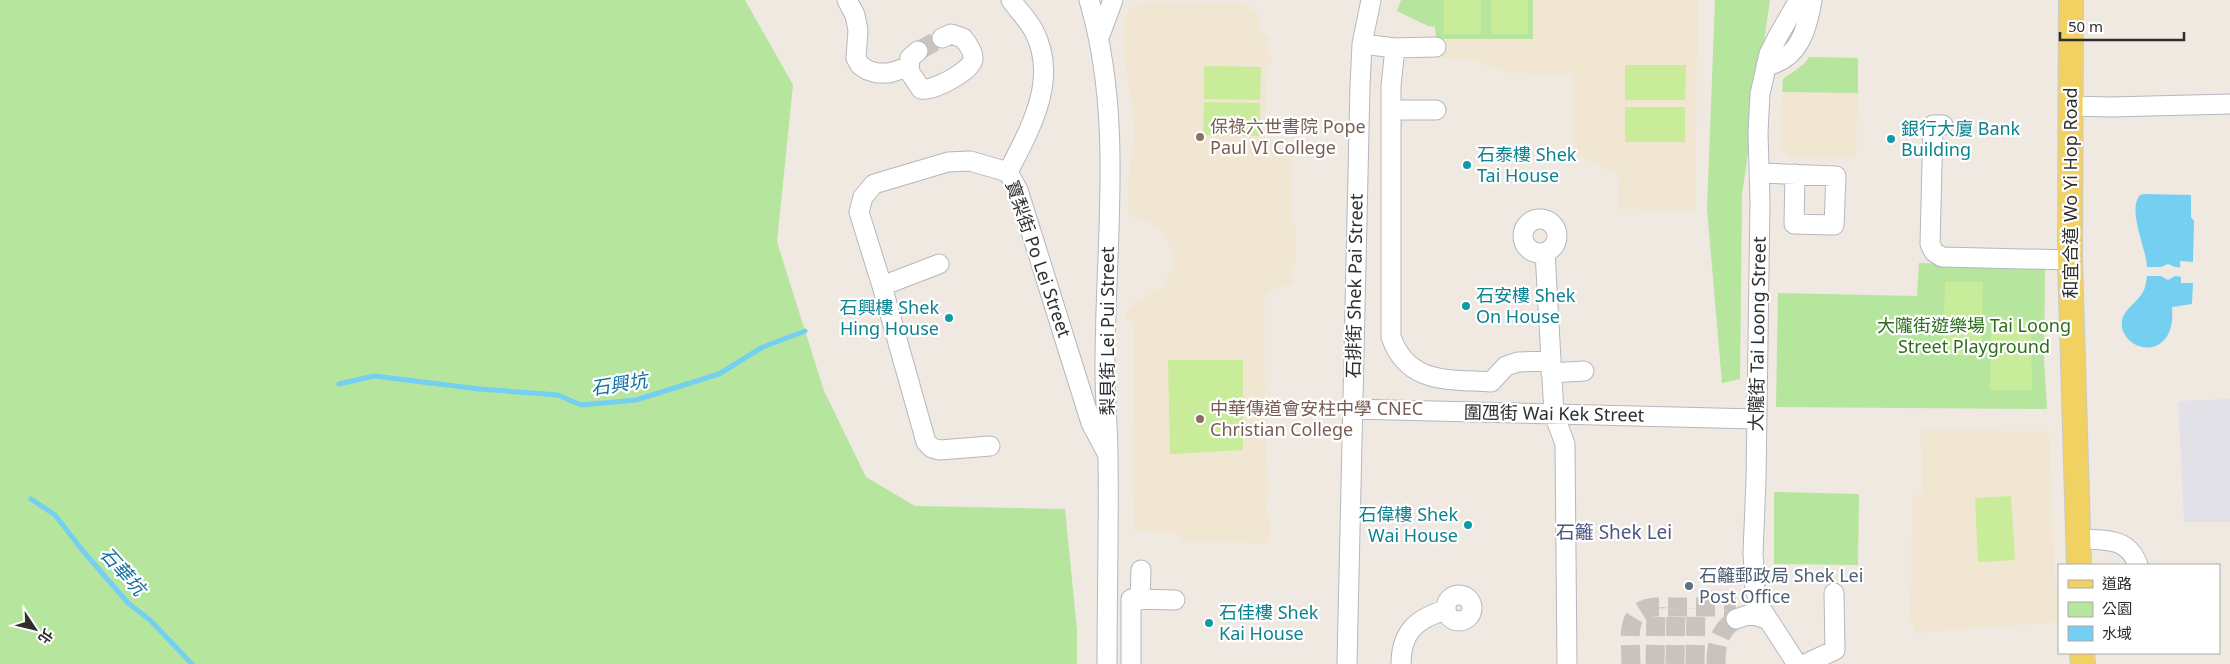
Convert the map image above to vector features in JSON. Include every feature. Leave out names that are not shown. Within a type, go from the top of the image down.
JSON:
[{"type":"main road","name":"和宜合道 Wo Yi Hop Road","points":[[2071,0],[2070,260],[2079,564]]},
{"type":"street","points":[[847,0],[855,15],[858,30],[856,58],[860,65],[867,70],[877,73],[889,73],[902,69],[909,71]]},
{"type":"street","points":[[1008,172],[1032,126],[1044,80],[1043,55],[1034,31],[1011,0]]},
{"type":"street","name":"梨貝街 Lei Pui Street","points":[[1089,0],[1100,35],[1109,107],[1110,171],[1105,373],[1108,456],[1106,664]]},
{"type":"street","name":"石排街 Shek Pai Street","points":[[1346,664],[1360,86],[1362,44],[1371,0]]},
{"type":"street","name":"大隴街 Tai Loong Street","points":[[1797,664],[1760,608],[1755,588],[1753,553],[1756,480],[1760,94],[1766,66],[1776,38],[1799,0]]},
{"type":"street","points":[[1766,66],[1780,63],[1790,55],[1805,28],[1812,0]]},
{"type":"street","points":[[1100,35],[1111,2]]},
{"type":"street","points":[[918,51],[910,58],[909,71],[917,85],[926,90],[968,69],[974,60],[973,54],[964,38],[951,34],[942,38]]},
{"type":"street","points":[[1362,44],[1395,48],[1436,47]]},
{"type":"street","points":[[1395,48],[1391,86],[1390,337],[1399,356],[1425,376],[1436,379],[1490,382],[1506,366],[1518,362],[1584,371]]},
{"type":"street","points":[[1360,86],[1391,86]]},
{"type":"street","points":[[2070,106],[2230,104]]},
{"type":"street","points":[[1391,110],[1436,110]]},
{"type":"street","points":[[1943,125],[1933,125],[1936,203],[1930,244],[1934,252],[1942,257],[2070,260]]},
{"type":"street","name":"寶梨街 Po Lei Street","points":[[990,446],[940,450],[932,448],[926,442],[859,212],[863,197],[874,184],[948,162],[970,161],[1008,172],[1018,190],[1090,423],[1108,456]]},
{"type":"street","points":[[1760,173],[1795,174]]},
{"type":"street","points":[[1545,252],[1554,414],[1564,444],[1567,664]]},
{"type":"street","points":[[882,286],[939,264]]},
{"type":"street","points":[[1075,371],[1105,373]]},
{"type":"street","name":"圍乪街 Wai Kek Street","points":[[1352,409],[1756,419]]},
{"type":"street","points":[[2079,538],[2114,541],[2130,549],[2138,564]]},
{"type":"street","points":[[1140,600],[1141,570]]},
{"type":"street","points":[[1755,588],[1750,598],[1736,613],[1751,614],[1766,619]]},
{"type":"street","points":[[1805,664],[1836,650],[1834,593]]},
{"type":"street","points":[[1131,664],[1131,599],[1175,600]]},
{"type":"street","points":[[1401,664],[1401,650],[1410,630],[1428,615],[1446,610]]},
{"type":"shaded area","points":[[1533,0],[1698,0],[1695,210],[1618,209],[1619,175],[1573,152],[1573,74],[1506,73],[1479,61],[1436,58],[1436,39],[1533,39]]},
{"type":"shaded area","points":[[1143,2],[1244,3],[1256,13],[1259,19],[1260,35],[1269,35],[1268,54],[1271,54],[1271,65],[1267,66],[1265,149],[1293,150],[1291,226],[1296,226],[1296,264],[1293,264],[1293,285],[1276,287],[1264,298],[1266,453],[1269,489],[1266,516],[1270,516],[1269,543],[1181,541],[1180,533],[1135,532],[1133,482],[1134,323],[1125,319],[1134,304],[1162,286],[1171,273],[1174,262],[1167,236],[1158,227],[1144,220],[1133,218],[1129,214],[1129,178],[1135,128],[1123,48],[1123,28],[1126,15],[1131,9]]},
{"type":"shaded area","points":[[1784,92],[1858,93],[1856,158],[1790,158],[1781,148],[1781,102]]},
{"type":"shaded area","points":[[2230,399],[2230,522],[2184,522],[2178,401]]},
{"type":"shaded area","points":[[1921,430],[2049,431],[2058,622],[1914,633],[1913,621],[1910,621],[1913,495],[1921,495]]},
{"type":"green space","points":[[0,0],[745,0],[793,85],[777,242],[824,391],[866,477],[915,506],[1065,509],[1077,630],[1077,664],[0,664]]},
{"type":"green space","points":[[1401,0],[1533,0],[1533,39],[1436,39],[1435,27],[1428,26],[1397,11]]},
{"type":"green space","points":[[1444,0],[1481,0],[1481,34],[1444,34]]},
{"type":"green space","points":[[1491,0],[1528,0],[1528,34],[1491,34]]},
{"type":"green space","points":[[1715,0],[1770,0],[1742,195],[1740,379],[1722,383],[1707,209]]},
{"type":"green space","points":[[1809,57],[1858,58],[1858,93],[1782,92],[1783,79],[1804,64]]},
{"type":"green space","points":[[1625,65],[1686,65],[1685,100],[1625,100]]},
{"type":"green space","points":[[1204,66],[1261,67],[1260,100],[1204,99]]},
{"type":"green space","points":[[1204,102],[1260,103],[1260,136],[1203,135]]},
{"type":"green space","points":[[1625,107],[1685,107],[1685,142],[1625,142]]},
{"type":"green space","name":"大隴街遊樂場 Tai Loong Street Playground","points":[[1919,263],[2045,266],[2044,361],[2047,409],[1776,407],[1778,293],[1917,296]]},
{"type":"green space","points":[[1945,282],[1983,282],[1981,355],[1943,355]]},
{"type":"green space","points":[[1991,320],[2031,321],[2032,390],[1990,390]]},
{"type":"green space","points":[[1168,360],[1243,360],[1243,450],[1170,454]]},
{"type":"green space","points":[[1774,492],[1859,494],[1858,565],[1774,564]]},
{"type":"green space","points":[[2011,496],[2015,560],[1978,562],[1975,498]]},
{"type":"water","points":[[2140,195],[2191,195],[2191,217],[2194,221],[2193,262],[2180,261],[2181,283],[2193,283],[2192,304],[2172,307],[2171,325],[2167,337],[2159,344],[2147,348],[2135,345],[2130,341],[2123,331],[2122,324],[2122,319],[2140,297],[2146,283],[2146,258],[2135,209]]},
{"type":"pier","points":[[2168,264],[2183,268],[2183,277],[2175,276],[2168,280],[2161,276],[2143,276],[2144,267],[2161,267]]},
{"type":"waterway","name":"石興坑","points":[[339,384],[374,376],[479,389],[558,395],[581,405],[636,400],[719,374],[763,347],[805,331]]},
{"type":"waterway","name":"石華坑","points":[[31,499],[55,515],[128,603],[150,620],[192,664]]},
{"type":"tunnel","points":[[918,51],[942,38]]},
{"type":"tunnel","points":[[1631,664],[1631,627],[1638,613],[1645,609],[1656,607],[1736,607]]},
{"type":"tunnel","points":[[1655,664],[1656,607]]},
{"type":"tunnel","points":[[1675,664],[1676,608]]},
{"type":"tunnel","points":[[1695,664],[1696,608]]},
{"type":"tunnel","points":[[1716,664],[1718,644],[1722,633],[1736,619]]},
{"type":"place","name":"保祿六世書院 Pope Paul VI College","points":[[1200,137]]},
{"type":"place","name":"銀行大廈 Bank Building","points":[[1891,139]]},
{"type":"place","name":"石泰樓 Shek Tai House","points":[[1467,165]]},
{"type":"place","name":"石安樓 Shek On House","points":[[1466,306]]},
{"type":"place","name":"石興樓 Shek Hing House","points":[[949,318]]},
{"type":"place","name":"中華傳道會安柱中學 CNEC Christian College","points":[[1200,419]]},
{"type":"place","name":"石偉樓 Shek Wai House","points":[[1468,525]]},
{"type":"place","name":"石籬郵政局 Shek Lei Post Office","points":[[1689,586]]},
{"type":"place","name":"石佳樓 Shek Kai House","points":[[1209,623]]},
{"type":"district","name":"石籬 Shek Lei","points":[[1614,532]]}]
